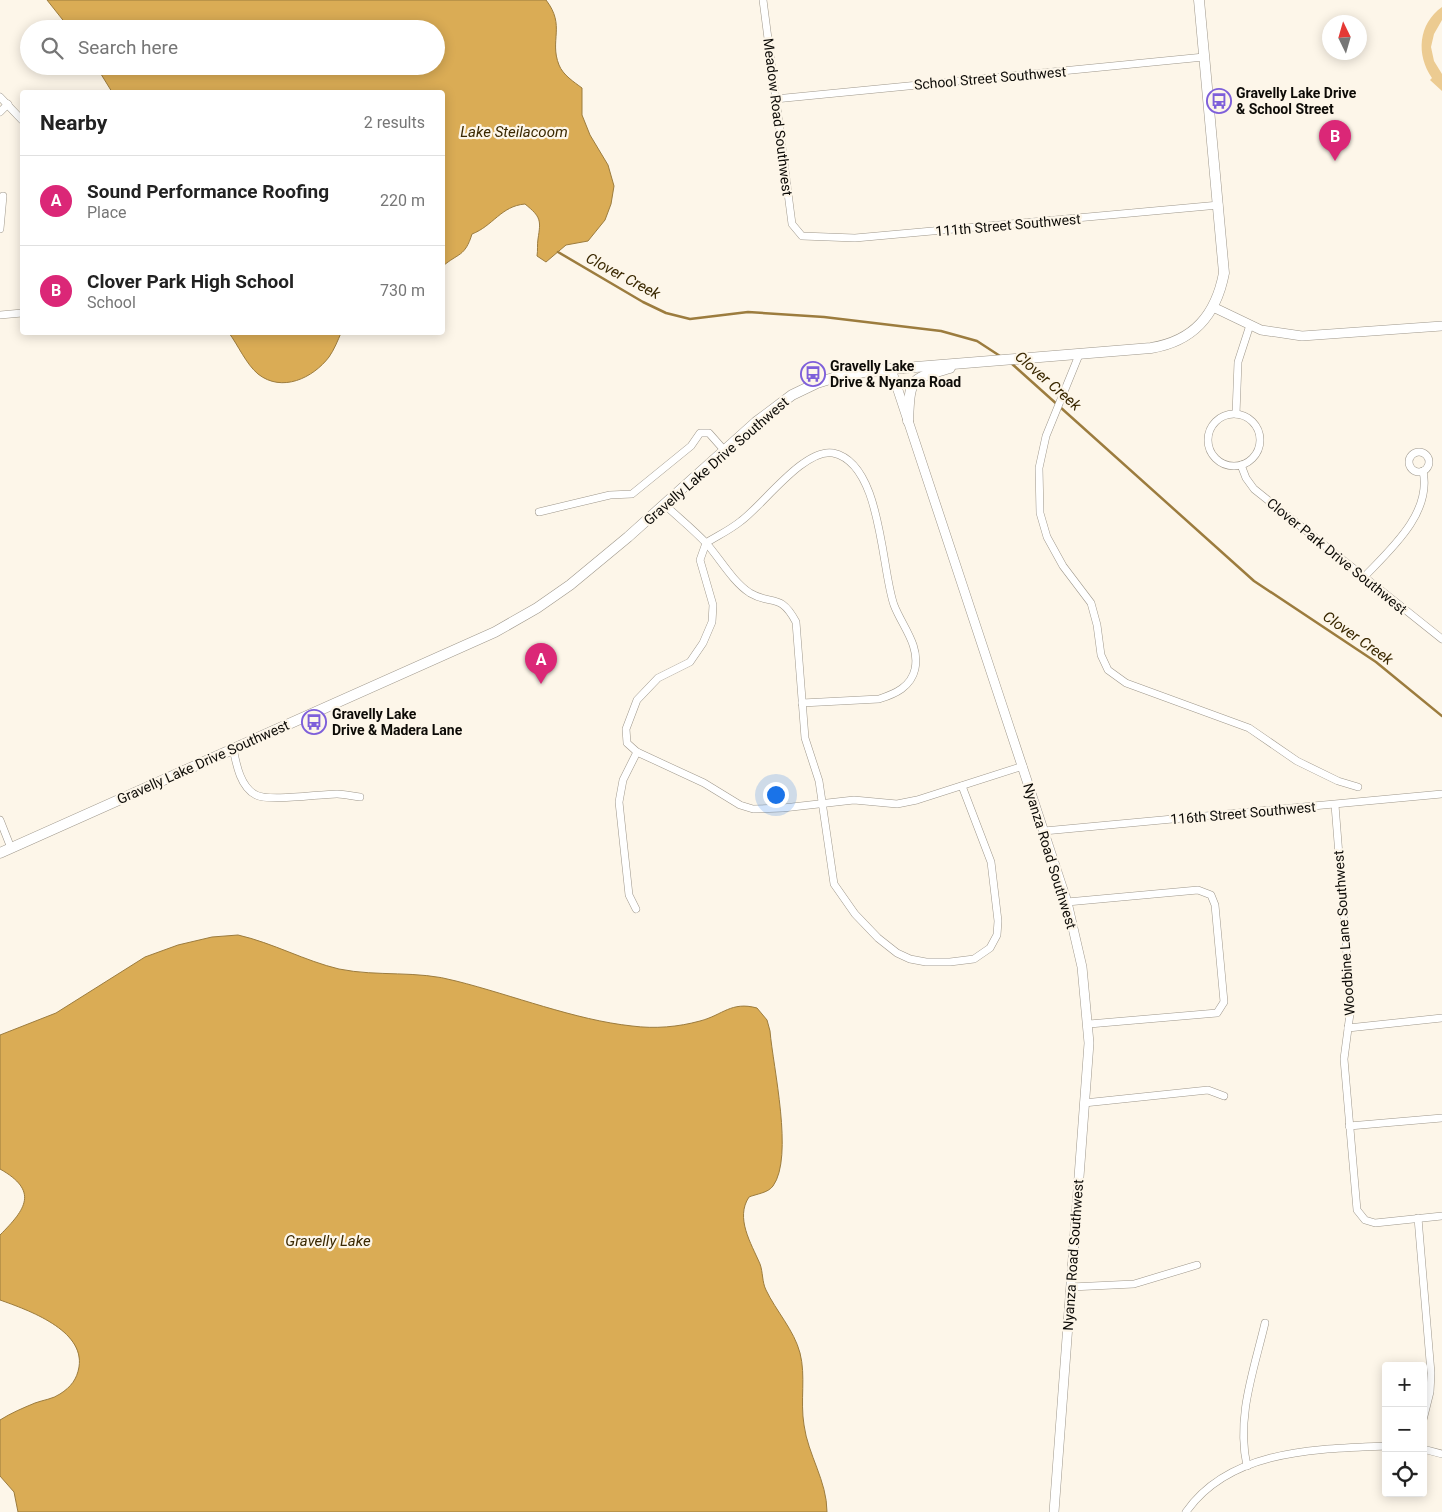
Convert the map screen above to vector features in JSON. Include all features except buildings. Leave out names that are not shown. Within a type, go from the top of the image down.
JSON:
[{"type":"main road","name":"Gravelly Lake Drive Southwest","points":[[0,853],[495,632],[537,608],[570,586],[665,505],[756,422],[800,391],[817,383],[846,374],[891,369],[1079,355],[1169,345],[1196,329],[1219,296],[1224,274],[1199,0]]},
{"type":"main road","points":[[908,420],[909,398],[916,380],[927,374],[976,362]]},
{"type":"street","name":"Meadow Road Southwest","points":[[763,0],[792,224],[798,233]]},
{"type":"street","name":"School Street Southwest","points":[[775,99],[1204,57]]},
{"type":"street","points":[[0,97],[20,118]]},
{"type":"street","points":[[0,112],[8,104]]},
{"type":"street","points":[[0,229],[3,196]]},
{"type":"street","name":"111th Street Southwest","points":[[798,233],[813,238],[854,238],[1219,205]]},
{"type":"street","points":[[1213,307],[1250,325],[1272,333],[1302,336],[1442,326]]},
{"type":"street","points":[[0,315],[20,313]]},
{"type":"street","points":[[1236,414],[1238,362],[1250,325]]},
{"type":"street","points":[[1079,355],[1052,416],[1039,468],[1041,520],[1063,566],[1091,603],[1097,624],[1101,655],[1108,670],[1126,683],[1249,728],[1297,761],[1338,781],[1358,787]]},
{"type":"street","name":"Nyanza Road Southwest","points":[[891,369],[1067,902],[1082,967],[1089,1024],[1054,1512]]},
{"type":"street","points":[[1236,414],[1251,421],[1260,435],[1258,452],[1252,459],[1241,465],[1228,466],[1221,463],[1210,450],[1208,441],[1209,433],[1219,419],[1236,414]]},
{"type":"street","points":[[539,512],[610,495],[632,494],[691,446],[700,433],[709,433],[724,450]]},
{"type":"street","points":[[802,703],[879,698],[891,695],[902,690],[914,668],[914,647],[891,593],[879,525],[868,492],[856,469],[846,459],[836,454],[823,453],[800,466],[742,521],[706,543],[700,560],[713,605],[712,622],[703,643],[690,662],[658,678],[634,704],[625,738],[629,747],[704,783],[740,805],[753,809],[783,808],[854,800],[897,804],[917,800],[1022,766]]},
{"type":"street","name":"Clover Park Drive Southwest","points":[[1241,465],[1246,478],[1254,489],[1442,639]]},
{"type":"street","points":[[1364,577],[1393,546],[1420,508],[1424,491],[1423,471]]},
{"type":"street","points":[[665,505],[706,543],[745,589],[756,595],[779,601],[790,611],[796,622],[806,744],[819,781],[824,804],[829,859],[834,884],[855,914],[878,938],[905,958],[926,962],[962,961],[980,956],[995,940],[998,920],[992,870],[962,786]]},
{"type":"street","points":[[233,748],[242,778],[256,795],[272,797],[339,794],[360,797]]},
{"type":"street","points":[[636,909],[629,895],[619,802],[623,780],[638,752]]},
{"type":"street","name":"116th Street Southwest","points":[[1044,832],[1442,794]]},
{"type":"street","name":"Woodbine Lane Southwest","points":[[1335,804],[1351,1006],[1344,1059],[1356,1204],[1360,1216],[1368,1222],[1375,1223],[1418,1218]]},
{"type":"street","points":[[0,820],[11,848]]},
{"type":"street","points":[[1067,902],[1198,890],[1207,892],[1215,905],[1224,1002],[1221,1009],[1212,1014],[1089,1024]]},
{"type":"street","points":[[1348,1028],[1442,1018]]},
{"type":"street","points":[[1084,1102],[1200,1091],[1214,1091],[1224,1096]]},
{"type":"street","points":[[1349,1126],[1442,1118]]},
{"type":"street","points":[[1426,1407],[1430,1392],[1431,1373],[1418,1218],[1442,1216]]},
{"type":"street","points":[[1071,1287],[1134,1284],[1197,1265]]},
{"type":"street","points":[[1248,1466],[1243,1441],[1246,1401],[1265,1323]]},
{"type":"street","points":[[1186,1512],[1195,1500],[1210,1486],[1248,1466],[1272,1458],[1309,1451],[1382,1446]]},
{"type":"street","points":[[1427,1450],[1442,1454]]},
{"type":"shaded area","points":[[1442,7],[1442,20],[1434,34],[1431,47],[1434,61],[1442,74],[1442,91],[1430,80],[1432,78],[1423,60],[1422,40],[1428,22]]},
{"type":"water","name":"Lake Steilacoom","points":[[47,0],[546,0],[555,18],[556,56],[559,65],[572,81],[582,88],[582,115],[590,135],[608,165],[614,186],[611,204],[605,220],[588,241],[566,245],[546,262],[537,256],[539,219],[525,204],[510,208],[472,234],[464,251],[445,264],[445,90],[111,90],[102,75],[445,75],[445,20],[63,20]]},
{"type":"water","points":[[230,335],[340,335],[331,354],[322,365],[306,377],[287,383],[267,380],[258,374],[246,360]]},
{"type":"water","name":"Gravelly Lake","points":[[238,935],[339,969],[441,978],[566,1013],[610,1023],[649,1027],[675,1026],[700,1021],[734,1007],[748,1006],[757,1008],[767,1020],[770,1031],[780,1111],[782,1155],[779,1172],[773,1186],[765,1192],[749,1197],[745,1205],[744,1222],[762,1270],[766,1290],[794,1336],[800,1353],[803,1371],[804,1425],[809,1447],[824,1490],[827,1512],[18,1512],[14,1492],[0,1476],[0,1420],[35,1403],[60,1394],[73,1382],[79,1367],[78,1354],[73,1342],[64,1332],[52,1323],[25,1309],[0,1300],[0,1235],[22,1208],[24,1193],[20,1185],[12,1177],[0,1169],[0,1035],[56,1013],[145,957],[178,945],[212,937]]},
{"type":"waterway","name":"Clover Creek","points":[[558,252],[643,302],[666,313],[690,319],[748,312],[824,317],[941,331],[977,341],[1000,356]]},
{"type":"waterway","name":"Clover Creek","points":[[1011,363],[1254,581],[1376,662],[1442,716]]},
{"type":"place","name":"Gravelly Lake Drive & School Street","points":[[1219,101]]},
{"type":"place","name":"Clover Park High School","points":[[1335,161]]},
{"type":"place","name":"Gravelly Lake Drive & Nyanza Road","points":[[813,374]]},
{"type":"place","name":"Sound Performance Roofing","points":[[541,684]]},
{"type":"place","name":"Gravelly Lake Drive & Madera Lane","points":[[314,722]]}]
